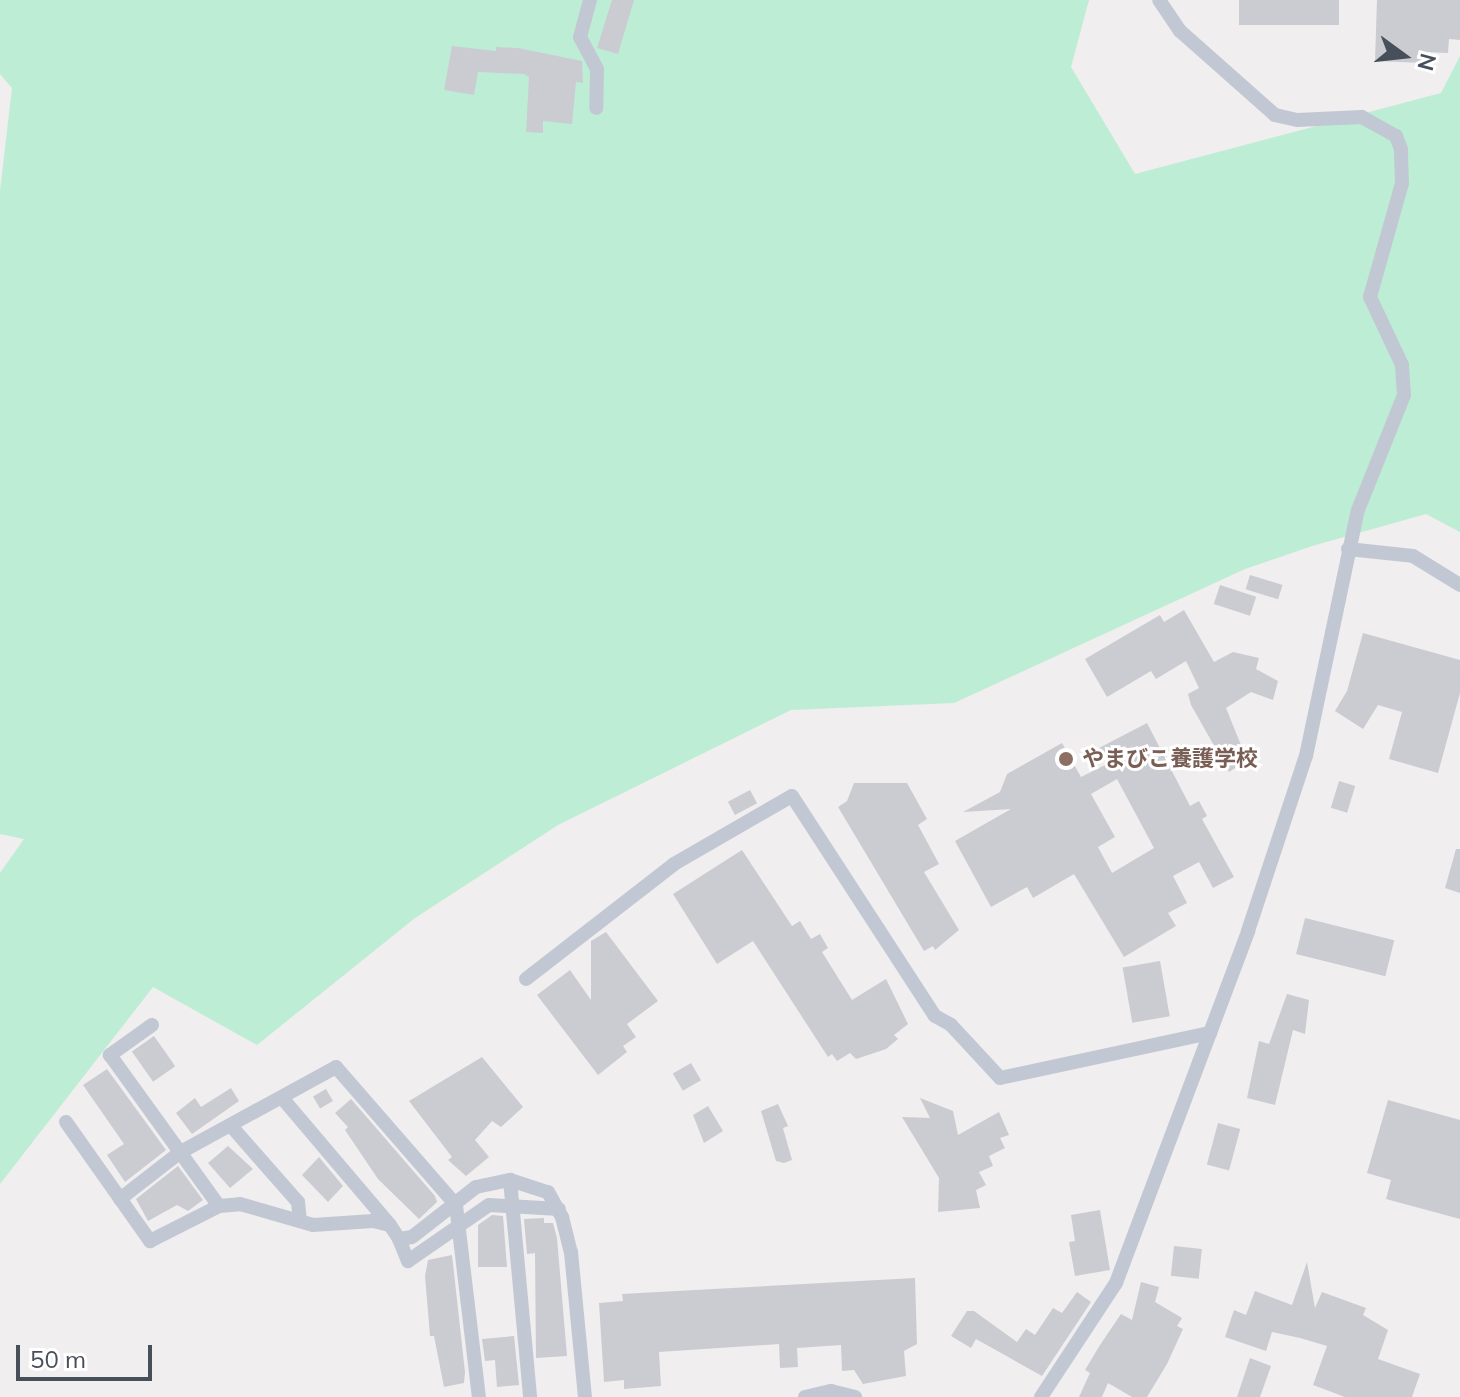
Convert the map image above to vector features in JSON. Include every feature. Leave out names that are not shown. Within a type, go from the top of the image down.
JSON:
[{"type":"street","points":[[590,0],[580,37],[597,69],[596,108]]},
{"type":"street","points":[[1041,1397],[1116,1283],[1210,1033],[1306,756],[1358,510],[1404,395],[1402,365],[1370,297],[1397,208],[1401,149],[1396,136],[1372,120],[1275,115],[1180,31],[1159,0]]},
{"type":"street","points":[[1348,549],[1413,556],[1431,562],[1460,585]]},
{"type":"street","points":[[526,979],[674,864],[792,796],[935,1016],[951,1025],[1000,1078],[1210,1033]]},
{"type":"street","points":[[152,1025],[110,1055],[219,1206]]},
{"type":"street","points":[[120,1199],[179,1153],[232,1127],[336,1067],[456,1205],[479,1397]]},
{"type":"street","points":[[283,1099],[390,1225],[408,1261],[437,1246],[459,1224],[489,1205],[559,1209]]},
{"type":"street","points":[[66,1122],[150,1241],[219,1206],[240,1204],[300,1221],[390,1225]]},
{"type":"street","points":[[232,1127],[298,1202],[300,1221]]},
{"type":"street","points":[[510,1180],[530,1397]]},
{"type":"street","points":[[399,1239],[412,1237],[476,1187],[510,1180],[548,1192],[559,1209],[571,1252],[585,1397]]},
{"type":"street","points":[[805,1397],[831,1391],[855,1397]]},
{"type":"green space","points":[[0,0],[1089,0],[1071,67],[1135,174],[1441,93],[1460,56],[1460,532],[1426,514],[1312,546],[1245,569],[954,703],[791,710],[558,825],[415,918],[257,1045],[153,987],[0,1184],[0,873],[24,839],[0,834],[0,191],[12,88],[0,74]]},
{"type":"building","points":[[612,0],[634,0],[618,54],[597,48]]},
{"type":"building","points":[[1239,0],[1339,0],[1339,25],[1239,25]]},
{"type":"building","points":[[1377,0],[1460,0],[1460,40],[1449,39],[1448,53],[1423,52],[1422,63],[1375,61]]},
{"type":"building","points":[[452,46],[496,51],[496,47],[518,48],[582,61],[583,83],[576,82],[572,124],[543,121],[543,133],[526,132],[529,77],[524,74],[478,72],[474,95],[444,90]]},
{"type":"building","points":[[1250,575],[1283,585],[1278,599],[1246,589]]},
{"type":"building","points":[[1220,585],[1256,597],[1250,616],[1214,604]]},
{"type":"building","points":[[1184,610],[1214,662],[1233,652],[1259,658],[1256,669],[1278,681],[1273,700],[1251,692],[1226,708],[1247,760],[1229,772],[1191,705],[1188,694],[1199,688],[1186,661],[1156,679],[1151,671],[1107,697],[1085,659],[1160,615],[1164,622]]},
{"type":"building","points":[[1363,633],[1460,660],[1460,693],[1438,773],[1389,759],[1402,712],[1378,705],[1363,729],[1335,711],[1347,691]]},
{"type":"building","points":[[1147,723],[1190,806],[1199,801],[1207,816],[1202,819],[1234,877],[1213,888],[1199,862],[1173,876],[1187,903],[1168,913],[1176,926],[1124,957],[1074,874],[1033,898],[1027,887],[991,907],[955,841],[1011,809],[963,812],[1000,792],[1007,774],[1062,743],[1081,777],[1109,763],[1099,748]],"holes":[[[1117,779],[1154,848],[1112,873],[1098,847],[1115,837],[1091,794]]]},
{"type":"building","points":[[1339,781],[1355,786],[1347,813],[1331,808]]},
{"type":"building","points":[[854,783],[907,783],[927,819],[918,825],[939,864],[924,872],[959,930],[935,950],[933,946],[924,951],[838,807],[847,801]]},
{"type":"building","points":[[750,790],[757,803],[735,815],[728,802]]},
{"type":"building","points":[[1456,849],[1460,849],[1460,893],[1445,888]]},
{"type":"building","points":[[742,850],[792,926],[800,921],[811,939],[820,934],[828,948],[822,952],[852,1000],[886,979],[908,1024],[894,1035],[898,1039],[886,1049],[856,1059],[850,1053],[837,1061],[832,1054],[828,1057],[753,941],[717,964],[673,894]]},
{"type":"building","points":[[1305,918],[1394,940],[1385,976],[1296,954]]},
{"type":"building","points":[[606,932],[658,1001],[627,1024],[636,1037],[623,1046],[627,1052],[598,1075],[537,995],[570,970],[591,1000],[591,941]]},
{"type":"building","points":[[1160,961],[1170,1016],[1132,1023],[1123,968]]},
{"type":"building","points":[[1287,994],[1309,1000],[1305,1034],[1293,1030],[1275,1105],[1247,1098],[1259,1041],[1269,1044]]},
{"type":"building","points":[[154,1036],[175,1066],[153,1082],[132,1051]]},
{"type":"building","points":[[482,1057],[523,1107],[501,1127],[492,1121],[475,1140],[489,1157],[466,1176],[448,1160],[452,1157],[409,1101]]},
{"type":"building","points":[[691,1063],[701,1080],[683,1091],[673,1074]]},
{"type":"building","points":[[107,1069],[166,1150],[125,1182],[107,1155],[124,1144],[83,1085]]},
{"type":"building","points":[[231,1088],[239,1101],[192,1134],[176,1113],[195,1098],[201,1107]]},
{"type":"building","points":[[326,1089],[333,1101],[320,1109],[313,1096]]},
{"type":"building","points":[[920,1098],[953,1111],[958,1135],[999,1112],[1009,1135],[1000,1138],[1005,1148],[989,1156],[993,1166],[979,1172],[986,1185],[976,1190],[980,1208],[938,1212],[939,1178],[902,1117],[930,1118]]},
{"type":"building","points":[[351,1099],[435,1196],[437,1202],[419,1219],[378,1179],[345,1130],[348,1127],[335,1113]]},
{"type":"building","points":[[1388,1100],[1460,1120],[1460,1219],[1386,1199],[1391,1180],[1367,1173]]},
{"type":"building","points":[[778,1104],[788,1126],[783,1128],[792,1160],[784,1163],[776,1161],[761,1111]]},
{"type":"building","points":[[708,1106],[723,1131],[704,1143],[693,1115]]},
{"type":"building","points":[[1218,1123],[1240,1129],[1229,1170],[1207,1165]]},
{"type":"building","points":[[228,1146],[253,1169],[230,1188],[208,1163]]},
{"type":"building","points":[[319,1157],[343,1186],[328,1202],[302,1175]]},
{"type":"building","points":[[178,1166],[203,1200],[188,1211],[177,1205],[148,1221],[136,1199]]},
{"type":"building","points":[[1100,1210],[1110,1270],[1075,1276],[1069,1242],[1075,1241],[1071,1215]]},
{"type":"building","points":[[492,1215],[503,1216],[507,1267],[478,1267],[478,1225]]},
{"type":"building","points":[[544,1218],[544,1223],[553,1223],[557,1238],[567,1356],[536,1358],[535,1253],[527,1254],[524,1219]]},
{"type":"building","points":[[1174,1246],[1202,1249],[1199,1279],[1171,1276]]},
{"type":"building","points":[[452,1255],[465,1372],[464,1383],[444,1387],[434,1336],[430,1336],[425,1276],[428,1260]]},
{"type":"building","points":[[1307,1262],[1315,1308],[1322,1292],[1366,1308],[1363,1315],[1388,1330],[1378,1359],[1420,1374],[1412,1397],[1345,1397],[1313,1385],[1327,1346],[1272,1332],[1266,1351],[1225,1337],[1234,1310],[1246,1315],[1255,1291],[1292,1305]]},
{"type":"building","points":[[915,1278],[917,1344],[904,1351],[906,1376],[863,1384],[854,1370],[842,1371],[841,1345],[797,1348],[798,1367],[780,1368],[779,1344],[659,1352],[661,1386],[624,1389],[624,1380],[604,1382],[599,1303],[623,1301],[622,1294]]},
{"type":"building","points":[[1141,1282],[1159,1287],[1155,1302],[1182,1318],[1177,1326],[1183,1329],[1167,1364],[1147,1397],[1132,1397],[1108,1383],[1102,1397],[1079,1397],[1090,1373],[1085,1370],[1121,1314],[1132,1320]]},
{"type":"building","points":[[1077,1292],[1091,1302],[1042,1376],[976,1339],[971,1348],[951,1336],[967,1311],[974,1311],[1017,1342],[1026,1329],[1035,1335],[1053,1308],[1062,1313]]},
{"type":"building","points":[[514,1336],[519,1385],[497,1387],[495,1360],[485,1361],[482,1339]]},
{"type":"building","points":[[1250,1358],[1271,1366],[1260,1397],[1237,1397]]},
{"type":"place","name":"やまびこ養護学校","points":[[1066,759]]}]
